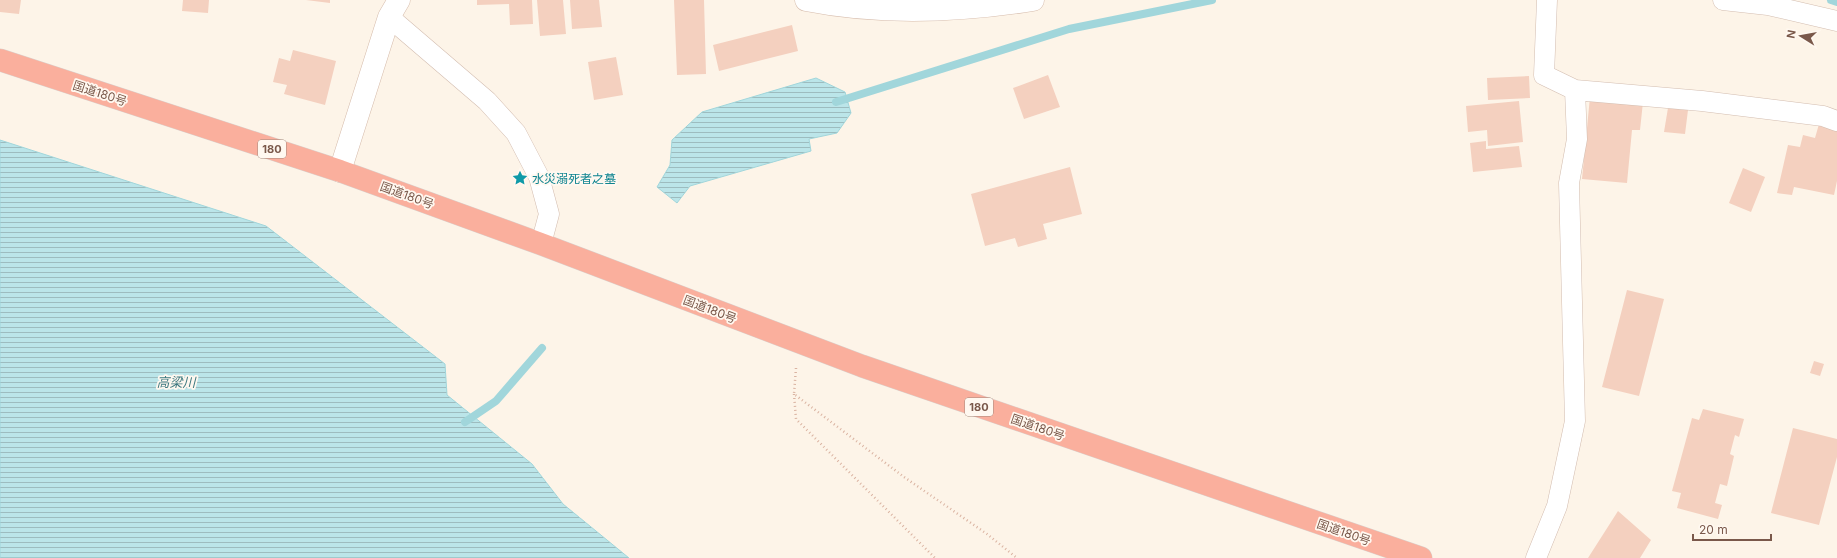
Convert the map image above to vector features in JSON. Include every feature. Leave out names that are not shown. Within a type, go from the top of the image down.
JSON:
[{"type":"highway","name":"国道180号","points":[[0,60],[340,171],[541,244],[798,343],[1421,558]]},
{"type":"street","points":[[806,0],[881,9],[937,11],[982,8],[1033,0]]},
{"type":"street","points":[[1547,0],[1544,75],[1575,90],[1709,102],[1823,116],[1837,121]]},
{"type":"street","points":[[1723,0],[1768,5],[1837,21]]},
{"type":"street","points":[[340,171],[394,8],[487,100],[516,133],[539,177],[548,214],[541,244]]},
{"type":"street","points":[[1536,558],[1557,506],[1575,421],[1569,183],[1576,139],[1575,90]]},
{"type":"path","points":[[798,343],[794,394],[796,419],[935,558]]},
{"type":"path","points":[[794,394],[904,477],[987,534],[1017,558]]},
{"type":"water","points":[[816,78],[845,92],[851,113],[837,133],[809,139],[811,151],[690,186],[677,203],[657,187],[670,165],[672,140],[702,112]]},
{"type":"water","name":"高梁川","points":[[0,140],[266,226],[445,364],[447,395],[532,464],[563,504],[629,558],[0,558]]},
{"type":"building","points":[[0,0],[21,0],[19,14],[0,12]]},
{"type":"building","points":[[183,0],[209,0],[208,13],[182,11]]},
{"type":"building","points":[[306,0],[330,0],[330,3]]},
{"type":"building","points":[[477,0],[532,0],[533,24],[510,25],[509,4],[477,5]]},
{"type":"building","points":[[537,0],[563,0],[566,34],[540,36]]},
{"type":"building","points":[[570,0],[599,0],[602,27],[572,29]]},
{"type":"building","points":[[674,0],[704,0],[706,74],[677,75]]},
{"type":"building","points":[[792,25],[798,51],[719,71],[713,45]]},
{"type":"building","points":[[293,50],[336,61],[325,105],[284,94],[287,85],[273,82],[279,58],[290,61]]},
{"type":"building","points":[[616,57],[623,95],[594,100],[588,62]]},
{"type":"building","points":[[1048,75],[1060,107],[1024,119],[1013,88]]},
{"type":"building","points":[[1529,76],[1530,98],[1488,100],[1487,78]]},
{"type":"building","points":[[1590,97],[1643,102],[1640,130],[1632,130],[1627,183],[1582,179]]},
{"type":"building","points":[[1519,101],[1523,142],[1488,146],[1487,130],[1468,132],[1466,106]]},
{"type":"building","points":[[1668,108],[1688,110],[1685,134],[1664,132]]},
{"type":"building","points":[[1819,124],[1837,128],[1837,181],[1834,195],[1794,187],[1792,195],[1777,193],[1788,145],[1800,147],[1803,135],[1815,138]]},
{"type":"building","points":[[1486,141],[1486,149],[1519,146],[1522,167],[1473,172],[1470,143]]},
{"type":"building","points":[[1070,167],[1082,214],[1043,224],[1047,239],[1018,247],[1015,238],[985,246],[971,194]]},
{"type":"building","points":[[1743,168],[1765,177],[1751,212],[1729,203]]},
{"type":"building","points":[[1627,290],[1664,299],[1639,396],[1602,387]]},
{"type":"building","points":[[1814,361],[1824,364],[1820,376],[1810,373]]},
{"type":"building","points":[[1703,409],[1744,419],[1739,437],[1735,435],[1730,454],[1734,456],[1727,486],[1720,484],[1715,503],[1722,505],[1718,519],[1677,508],[1681,493],[1672,491],[1692,418],[1699,420]]},
{"type":"building","points":[[1793,428],[1837,439],[1837,457],[1819,525],[1771,513]]},
{"type":"building","points":[[1618,511],[1651,540],[1640,558],[1588,558]]},
{"type":"waterway","points":[[836,102],[1069,29],[1212,0]]},
{"type":"waterway","points":[[1831,0],[1837,2]]},
{"type":"waterway","points":[[465,422],[496,401],[542,348]]},
{"type":"place","name":"水災溺死者之墓","points":[[520,178]]}]
